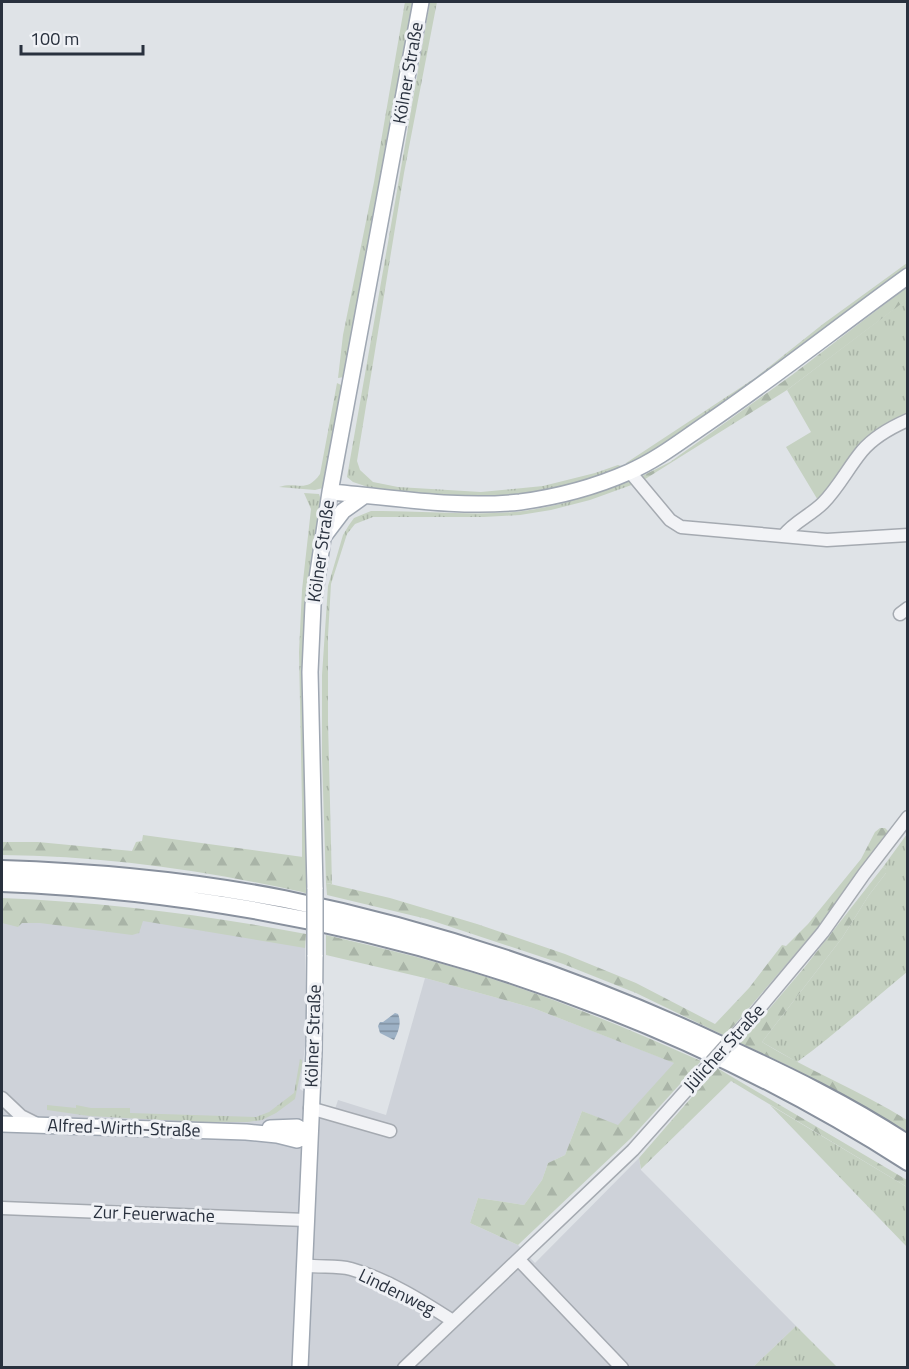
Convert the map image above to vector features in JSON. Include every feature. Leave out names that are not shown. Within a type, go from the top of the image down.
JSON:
[{"type":"highway","points":[[2,869],[123,877],[283,899],[415,931],[486,952],[650,1011],[825,1096],[908,1144]]},
{"type":"highway","points":[[2,883],[123,891],[271,912],[391,939],[484,966],[548,987],[643,1024],[708,1054],[818,1109],[908,1162]]},
{"type":"main road","name":"Kölner Straße","points":[[300,1368],[315,955],[310,672],[313,605],[330,492],[421,2]]},
{"type":"main road","points":[[330,492],[460,503],[517,502],[574,491],[630,472],[659,457],[738,403],[908,276]]},
{"type":"main road","points":[[323,539],[344,510],[364,496]]},
{"type":"main road","points":[[279,1127],[294,1117],[311,1089]]},
{"type":"main road","name":"Alfred-Wirth-Straße","points":[[2,1124],[246,1132],[278,1135],[297,1140],[309,1134]]},
{"type":"main road","name":"Alfred-Wirth-Straße","points":[[246,1132],[297,1127],[309,1134]]},
{"type":"street","points":[[784,535],[788,529],[809,516],[825,501],[863,450],[896,425],[908,420]]},
{"type":"street","points":[[630,472],[670,519],[681,527],[827,540],[908,535]]},
{"type":"street","name":"Jülicher Straße","points":[[404,1368],[633,1150],[752,1017],[823,932],[908,817]]},
{"type":"street","points":[[2,1098],[21,1116],[39,1125]]},
{"type":"street","name":"Kölner Straße","points":[[310,1108],[390,1131]]},
{"type":"street","name":"Zur Feuerwache","points":[[2,1208],[306,1220]]},
{"type":"street","points":[[519,1260],[622,1368]]},
{"type":"street","name":"Lindenweg","points":[[304,1265],[351,1269],[420,1300],[453,1321]]},
{"type":"shaded area","points":[[2,901],[305,939],[306,1037],[300,1089],[323,1105],[335,1109],[338,1100],[386,1115],[425,978],[533,1008],[675,1063],[618,1126],[582,1111],[565,1155],[548,1163],[542,1180],[524,1205],[478,1198],[470,1223],[518,1245],[535,1263],[639,1158],[641,1170],[796,1326],[753,1367],[2,1367]]},
{"type":"green space","points":[[405,2],[414,2],[344,377],[338,378],[343,335],[374,182]]},
{"type":"green space","points":[[430,2],[437,2],[404,173],[357,461],[360,470],[373,482],[398,487],[481,492],[543,486],[621,466],[621,469],[567,489],[486,499],[380,491],[353,482],[347,477]]},
{"type":"green space","points":[[907,263],[907,270],[744,393],[629,467],[626,463],[755,378],[823,324]]},
{"type":"green space","points":[[907,287],[905,301],[787,390],[642,481],[640,477],[670,462],[792,375]]},
{"type":"green space","points":[[907,299],[907,418],[897,422],[819,502],[786,447],[811,432],[787,390]]},
{"type":"green space","points":[[337,383],[341,385],[343,392],[323,488],[315,490],[279,487],[310,484],[320,474]]},
{"type":"green space","points":[[634,479],[637,483],[590,500],[551,510],[484,517],[373,517],[355,524],[347,534],[331,584],[328,636],[328,721],[332,884],[326,883],[322,675],[328,586],[343,535],[354,518],[371,511],[479,513],[530,510],[576,500]]},
{"type":"green space","points":[[304,493],[319,494],[321,500],[312,558],[307,617],[308,894],[302,892],[299,652],[302,590],[311,509]]},
{"type":"green space","points":[[880,828],[885,828],[889,832],[881,848],[814,932],[725,1036],[636,993],[563,964],[427,919],[327,895],[326,883],[390,898],[477,924],[565,954],[636,983],[715,1024],[749,988],[782,945],[786,946],[808,924],[861,859],[875,832]]},
{"type":"green space","points":[[907,834],[907,972],[797,1062],[762,1042],[842,938],[886,873],[883,867]]},
{"type":"green space","points":[[143,835],[303,857],[302,892],[228,877],[115,861],[2,855],[2,842],[38,842],[132,851],[136,842],[142,841]]},
{"type":"green space","points":[[883,867],[886,873],[842,938],[762,1042],[907,1120],[907,1133],[791,1067],[740,1043],[804,968]]},
{"type":"green space","points":[[2,898],[116,906],[268,927],[306,934],[305,948],[143,921],[139,933],[132,935],[40,923],[22,923],[18,927],[2,923]]},
{"type":"green space","points":[[326,935],[428,960],[503,982],[593,1015],[701,1061],[631,1138],[518,1245],[470,1223],[478,1198],[524,1205],[542,1180],[548,1163],[565,1155],[582,1111],[618,1125],[674,1063],[533,1008],[425,978],[326,955]]},
{"type":"green space","points":[[300,1059],[302,1065],[295,1099],[262,1120],[201,1122],[89,1116],[47,1110],[47,1105],[76,1108],[76,1105],[91,1108],[130,1108],[130,1113],[256,1117],[269,1112],[294,1093]]},
{"type":"green space","points":[[717,1068],[907,1180],[907,1187],[731,1081],[641,1169],[639,1158]]},
{"type":"green space","points":[[770,1105],[907,1187],[907,1247]]},
{"type":"green space","points":[[796,1326],[837,1367],[753,1367]]},
{"type":"water","points":[[395,1013],[398,1014],[400,1024],[394,1040],[380,1033],[378,1026],[380,1022]]}]
